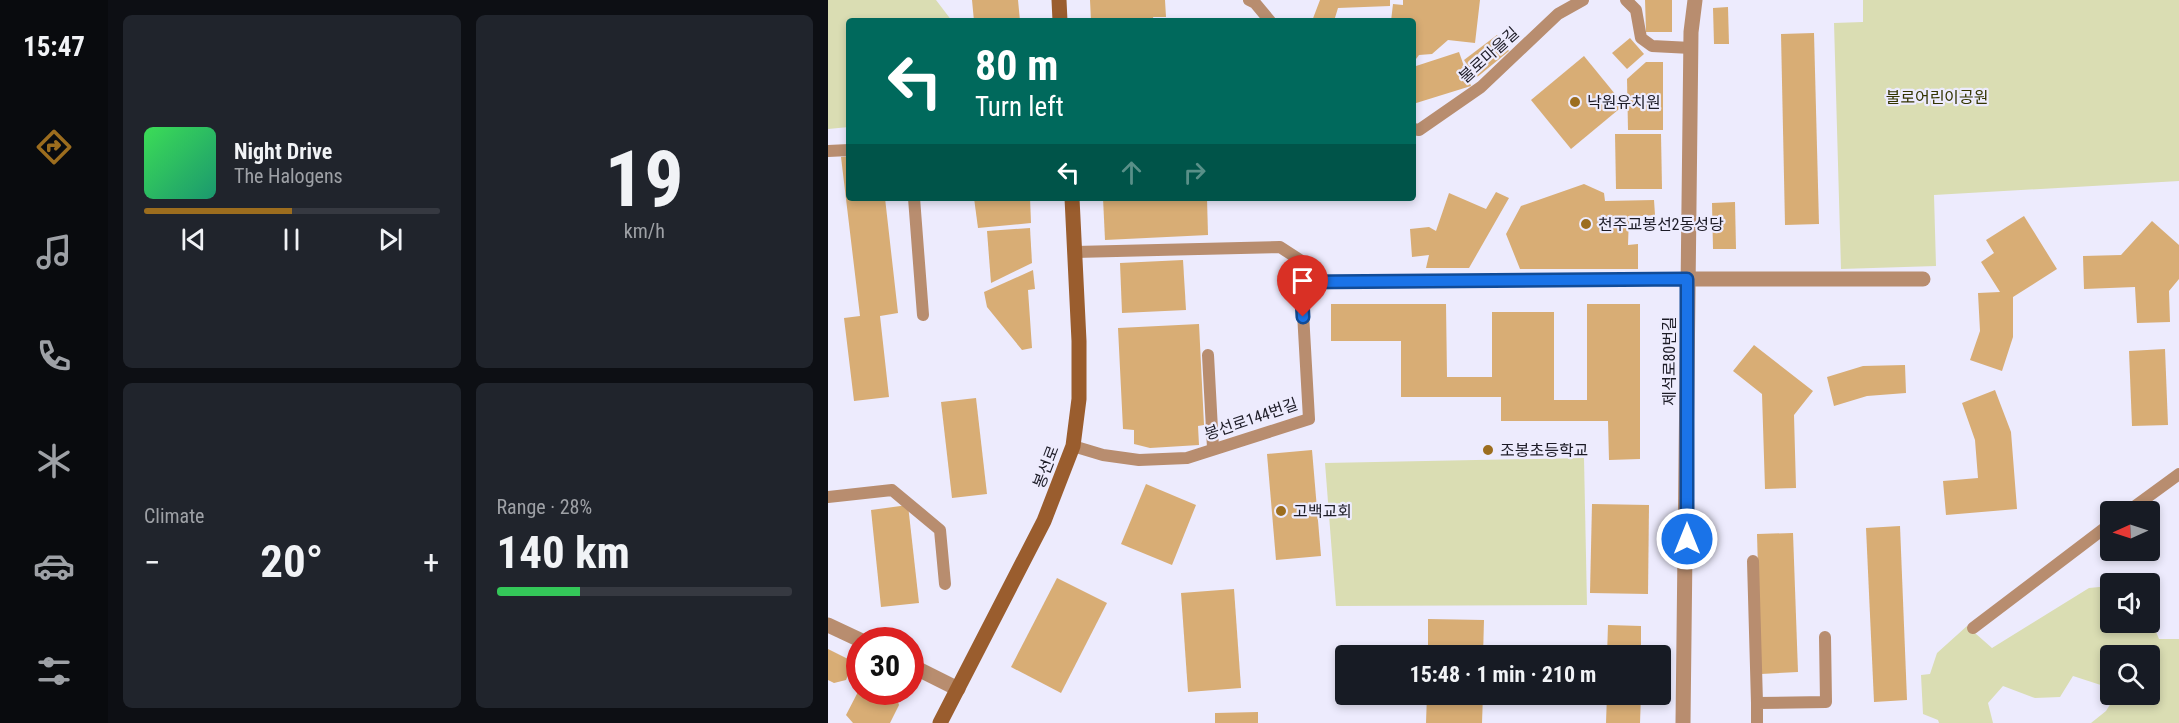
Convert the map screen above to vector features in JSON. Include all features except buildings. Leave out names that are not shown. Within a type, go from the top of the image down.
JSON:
[{"type":"main road","points":[[1059,0],[1060,18]]},
{"type":"main road","name":"봉선로","points":[[940,723],[1044,521],[1073,446],[1079,399],[1072,201]]},
{"type":"street","name":"제석로80번길","points":[[1683,723],[1687,539],[1687,279],[1691,48],[1695,0]]},
{"type":"street","points":[[1687,279],[1923,279]]},
{"type":"street","points":[[828,625],[846,633]]},
{"type":"street","points":[[924,672],[958,689]]},
{"type":"lane","points":[[1249,0],[1255,3],[1268,18]]},
{"type":"lane","name":"불로마을길","points":[[1416,130],[1419,130],[1480,87],[1558,14],[1583,0]]},
{"type":"lane","points":[[1626,0],[1636,10],[1641,38],[1652,46],[1691,48]]},
{"type":"lane","points":[[828,151],[846,150]]},
{"type":"lane","points":[[914,201],[923,315]]},
{"type":"lane","name":"봉선로144번길","points":[[1073,446],[1103,455],[1139,460],[1187,458],[1309,419],[1300,260],[1280,247],[1075,252]]},
{"type":"lane","points":[[1301,282],[1687,279]]},
{"type":"lane","points":[[1208,355],[1214,448]]},
{"type":"lane","points":[[2142,501],[2179,474]]},
{"type":"lane","points":[[828,497],[892,490],[940,530],[945,584]]},
{"type":"lane","points":[[1973,628],[2100,532]]},
{"type":"lane","points":[[1753,561],[1756,723]]},
{"type":"lane","points":[[1757,703],[1826,702],[1826,637]]},
{"type":"green space","points":[[828,0],[936,0],[950,18],[846,18],[846,127],[828,129]]},
{"type":"green space","name":"불로어린이공원","points":[[1863,0],[2179,0],[2179,181],[1934,195],[1936,266],[1841,269],[1834,23],[1863,22]]},
{"type":"green space","points":[[1584,458],[1587,605],[1336,606],[1325,463]]},
{"type":"green space","points":[[2100,587],[2100,633],[2157,633],[2159,639],[2179,639],[2179,723],[2091,723],[2110,705],[2160,705],[2160,645],[2100,645],[2100,685],[2073,676],[2060,697],[2035,698],[2003,686],[1988,703],[1993,723],[1939,723],[1938,720],[1923,714],[1921,675],[1930,674],[1937,653],[1967,626],[1992,648],[2089,588]]},
{"type":"place","name":"낙원유치원","points":[[1575,102]]},
{"type":"place","name":"천주교봉선2동성당","points":[[1586,224]]},
{"type":"place","name":"조봉초등학교","points":[[1488,450]]},
{"type":"place","name":"고백교회","points":[[1281,511]]},
{"type":"route","points":[[1303,317],[1301,282],[1687,279],[1687,539]]}]
